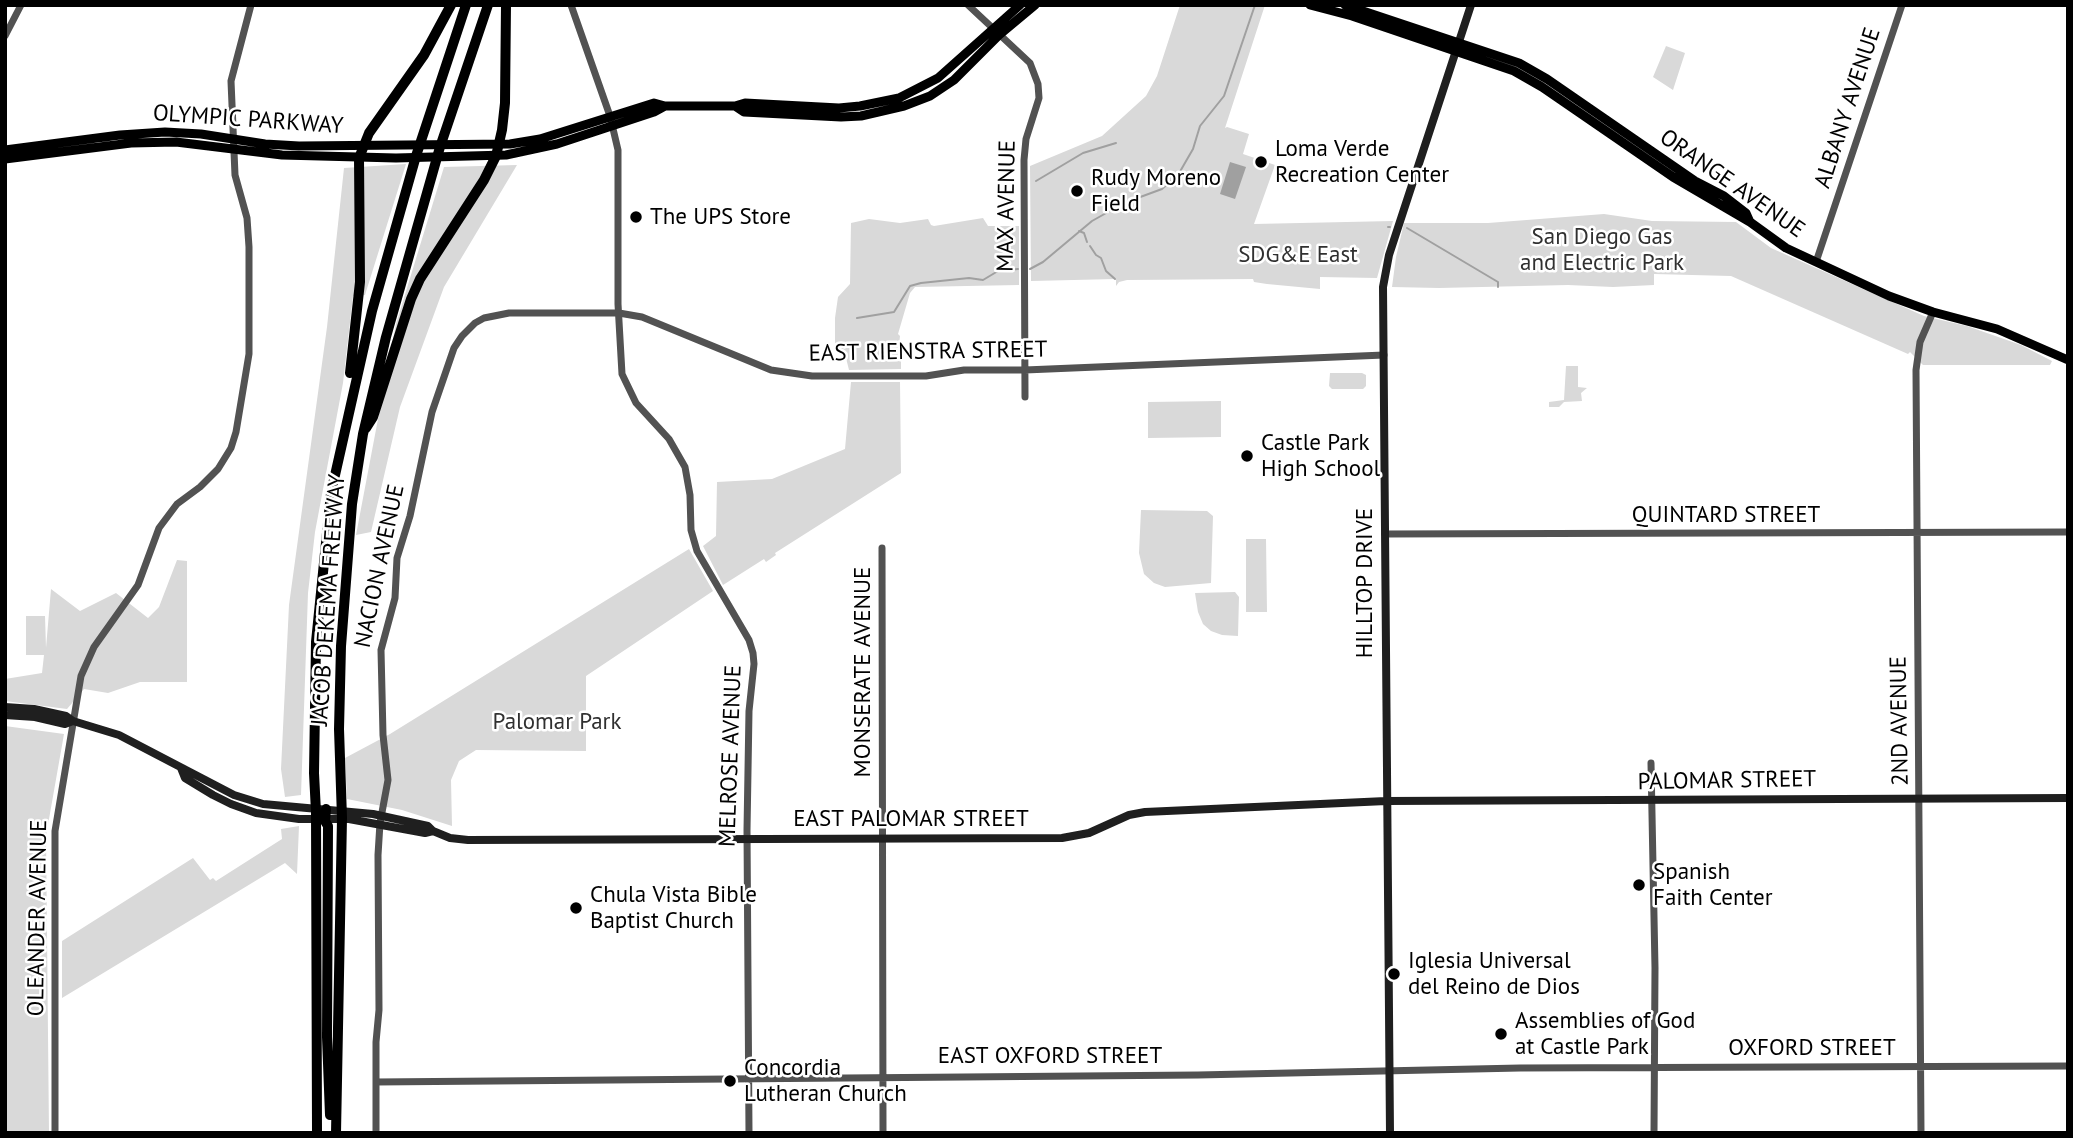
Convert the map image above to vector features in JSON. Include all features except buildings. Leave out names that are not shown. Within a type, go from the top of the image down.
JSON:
[{"type":"highway","points":[[337,459],[354,351],[359,292],[359,158],[379,118],[424,55],[451,5]]},
{"type":"highway","name":"JACOB DEKEMA FREEWAY","points":[[318,1133],[314,773],[316,642],[327,529],[337,459],[372,311],[416,156],[466,5]]},
{"type":"highway","name":"JACOB DEKEMA FREEWAY","points":[[334,1133],[342,844],[339,729],[341,646],[352,504],[363,434],[386,337],[440,147],[488,5]]},
{"type":"highway","points":[[363,434],[373,416],[420,279],[484,180],[495,156],[505,103],[506,5]]},
{"type":"highway","points":[[326,816],[322,826],[327,1037],[334,1133]]},
{"type":"highway","points":[[318,1133],[324,885]]},
{"type":"main road","points":[[996,32],[1020,5]]},
{"type":"main road","points":[[359,158],[495,156],[557,144],[646,104],[654,103],[664,106],[735,106],[744,112],[839,108],[883,102],[930,83],[1035,5]]},
{"type":"main road","name":"ORANGE AVENUE","points":[[1310,5],[1505,57],[1530,69],[1674,171],[1724,196],[1746,213],[1750,222],[1786,248],[1889,296],[1933,312],[1997,328],[2068,360]]},
{"type":"main road","name":"ORANGE AVENUE","points":[[1345,5],[1457,46]]},
{"type":"main road","name":"HILLTOP DRIVE","points":[[1390,1133],[1383,287],[1389,255],[1471,5]]},
{"type":"main road","points":[[363,146],[499,144],[540,139],[611,121]]},
{"type":"main road","name":"OLYMPIC PARKWAY","points":[[5,150],[146,133],[201,134],[282,155],[359,158]]},
{"type":"main road","name":"OLYMPIC PARKWAY","points":[[5,159],[131,143],[363,146]]},
{"type":"main road","name":"EAST PALOMAR STREET","points":[[5,707],[34,709],[66,716],[73,721],[119,735],[234,795],[263,804],[301,808],[326,816]]},
{"type":"main road","name":"EAST PALOMAR STREET","points":[[5,715],[35,717],[65,724],[73,721]]},
{"type":"main road","name":"EAST PALOMAR STREET","points":[[181,768],[186,778],[230,804],[256,814],[299,819],[350,815],[428,826],[450,838],[468,840],[1062,838],[1089,833],[1129,815],[1145,812],[1386,801]]},
{"type":"main road","name":"PALOMAR STREET","points":[[1386,801],[2068,799]]},
{"type":"street","points":[[5,36],[21,5]]},
{"type":"street","name":"OLEANDER AVENUE","points":[[55,1133],[55,831],[81,676],[94,647],[133,594],[159,528],[177,505],[218,469],[236,432],[249,354],[249,247],[247,218],[235,175],[231,81],[251,5]]},
{"type":"street","name":"MELROSE AVENUE","points":[[570,5],[611,121],[618,150],[619,313],[621,364],[626,385],[645,415],[669,439],[685,467],[691,495],[691,530],[696,551],[751,647],[754,664],[748,711],[749,1133]]},
{"type":"street","name":"MAX AVENUE","points":[[968,5],[1030,64],[1039,89],[1025,142],[1024,160],[1026,397]]},
{"type":"street","name":"ALBANY AVENUE","points":[[1816,262],[1902,5]]},
{"type":"street","name":"2ND AVENUE","points":[[1921,1133],[1916,370],[1920,342],[1933,312]]},
{"type":"street","name":"EAST RIENSTRA STREET","points":[[484,318],[509,313],[619,313],[642,317],[756,365],[812,376],[926,376],[964,370],[1025,370],[1384,355]]},
{"type":"street","name":"NACION AVENUE","points":[[376,1133],[381,820],[388,780],[383,735],[381,650],[396,598],[397,558],[410,516],[432,412],[454,348],[468,329],[484,318]]},
{"type":"street","name":"QUINTARD STREET","points":[[1385,534],[2068,532]]},
{"type":"street","name":"MONSERATE AVENUE","points":[[882,548],[883,1133]]},
{"type":"street","points":[[1651,763],[1655,968],[1654,1133]]},
{"type":"street","name":"OXFORD STREET","points":[[1389,1070],[2068,1066]]},
{"type":"street","name":"EAST OXFORD STREET","points":[[376,1082],[1198,1075],[1389,1070]]},
{"type":"green space","name":"SDG&E East","points":[[1180,5],[1265,5],[1225,128],[1249,134],[1243,154],[1275,165],[1254,224],[1393,221],[1377,278],[1320,277],[1320,289],[1267,284],[1254,282],[1253,279],[1127,280],[1116,286],[1116,279],[1031,281],[1030,166],[1102,136],[1146,96],[1157,76]]},
{"type":"green space","points":[[1666,46],[1685,53],[1673,90],[1653,77]]},
{"type":"green space","points":[[406,164],[365,295],[353,296],[343,383],[315,532],[308,593],[301,795],[285,797],[281,769],[289,605],[327,327],[344,168]]},
{"type":"green space","points":[[517,165],[444,287],[400,407],[371,532],[356,535],[396,324],[444,167]]},
{"type":"green space","name":"San Diego Gas and Electric Park","points":[[1604,214],[1652,221],[1736,222],[1771,248],[1924,316],[1967,326],[2021,345],[2052,361],[2050,365],[1923,365],[1910,352],[1908,354],[1731,276],[1654,274],[1654,285],[1613,287],[1392,287],[1404,223],[1488,223]]},
{"type":"green space","points":[[983,218],[988,226],[1019,226],[1019,285],[915,287],[910,293],[898,334],[899,345],[904,354],[901,369],[849,370],[844,350],[835,347],[835,318],[838,297],[850,284],[851,223],[869,219],[900,223],[928,219],[934,226]]},
{"type":"green space","points":[[1566,366],[1578,366],[1578,387],[1587,388],[1581,393],[1582,401],[1564,402],[1559,407],[1549,407],[1549,402],[1564,400]]},
{"type":"green space","points":[[1330,373],[1362,373],[1366,375],[1366,386],[1363,389],[1332,389],[1329,386]]},
{"type":"green space","points":[[851,382],[900,382],[901,473],[775,553],[776,555],[766,562],[764,559],[723,585],[703,546],[716,536],[717,482],[772,479],[845,449]]},
{"type":"green space","points":[[1221,401],[1221,437],[1148,438],[1148,402]]},
{"type":"green space","points":[[1141,510],[1207,511],[1213,516],[1211,583],[1165,587],[1154,583],[1144,574],[1139,553]]},
{"type":"green space","points":[[1246,539],[1266,539],[1267,612],[1246,612]]},
{"type":"green space","name":"Palomar Park","points":[[689,549],[713,591],[586,676],[586,751],[476,750],[459,761],[451,780],[452,826],[402,810],[347,799],[345,758],[390,734]]},
{"type":"green space","points":[[177,560],[187,561],[187,682],[140,682],[108,693],[84,689],[67,709],[5,701],[5,679],[42,673],[44,655],[26,655],[26,616],[45,616],[46,648],[51,589],[80,611],[116,593],[148,618],[159,607]]},
{"type":"green space","points":[[1235,592],[1239,597],[1238,636],[1211,631],[1203,624],[1195,593]]},
{"type":"green space","points":[[5,726],[64,734],[46,836],[49,1133],[5,1133]]},
{"type":"green space","points":[[299,826],[297,874],[285,863],[62,998],[62,941],[193,858],[210,880],[213,878],[216,881],[282,839],[281,829]]},
{"type":"shaded area","points":[[1230,162],[1246,167],[1235,199],[1220,194]]},
{"type":"waterway","points":[[1030,269],[1043,262],[1092,221],[1124,203],[1162,189],[1178,175],[1193,149],[1200,126],[1224,96],[1255,5]]},
{"type":"waterway","points":[[1036,181],[1083,153],[1116,143]]},
{"type":"waterway","points":[[1407,228],[1498,282],[1498,287]]},
{"type":"waterway","points":[[1079,231],[1084,233],[1087,242]]},
{"type":"waterway","points":[[1090,246],[1101,258],[1106,271],[1115,279]]},
{"type":"waterway","points":[[857,318],[894,312],[910,286],[969,278],[983,280],[998,271],[1018,269]]},
{"type":"place","name":"Loma Verde Recreation Center","points":[[1261,162]]},
{"type":"place","name":"Rudy Moreno Field","points":[[1077,191]]},
{"type":"place","name":"The UPS Store","points":[[636,217]]},
{"type":"place","name":"Castle Park High School","points":[[1247,456]]},
{"type":"place","name":"Spanish Faith Center","points":[[1639,885]]},
{"type":"place","name":"Chula Vista Bible Baptist Church","points":[[576,908]]},
{"type":"place","name":"Iglesia Universal del Reino de Dios","points":[[1394,974]]},
{"type":"place","name":"Assemblies of God at Castle Park","points":[[1501,1034]]},
{"type":"place","name":"Concordia Lutheran Church","points":[[730,1081]]}]
